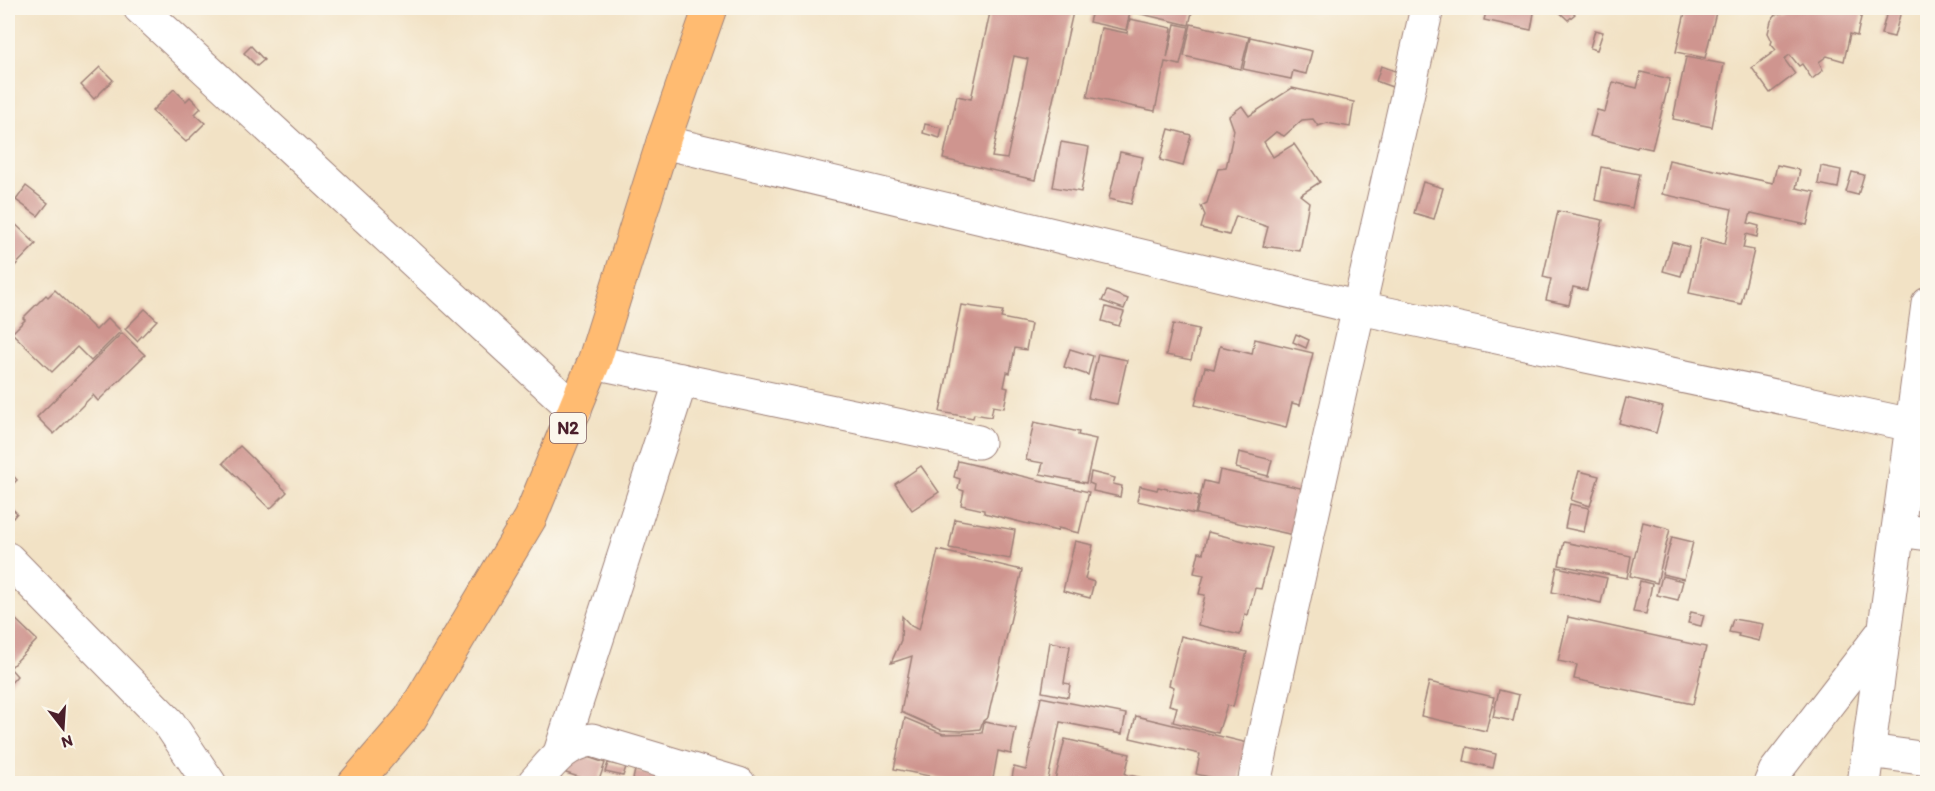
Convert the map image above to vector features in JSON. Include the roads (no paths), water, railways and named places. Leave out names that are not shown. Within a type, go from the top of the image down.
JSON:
[{"type":"main road","name":"N2","points":[[354,783],[410,719],[524,528],[594,362],[663,142],[710,8]]},
{"type":"street","points":[[140,8],[575,410]]},
{"type":"street","points":[[1254,783],[1308,530],[1427,8]]},
{"type":"street","points":[[663,142],[1360,308],[1912,426]]},
{"type":"street","points":[[1864,783],[1885,629],[1913,532],[1912,426],[1928,304]]},
{"type":"street","points":[[594,362],[978,442]]},
{"type":"street","points":[[560,753],[681,380]]},
{"type":"street","points":[[8,559],[170,723],[210,783]]},
{"type":"street","points":[[1770,783],[1775,772],[1885,629]]},
{"type":"street","points":[[533,783],[560,753],[577,743],[592,741],[739,783]]},
{"type":"street","points":[[1869,750],[1928,759]]}]
